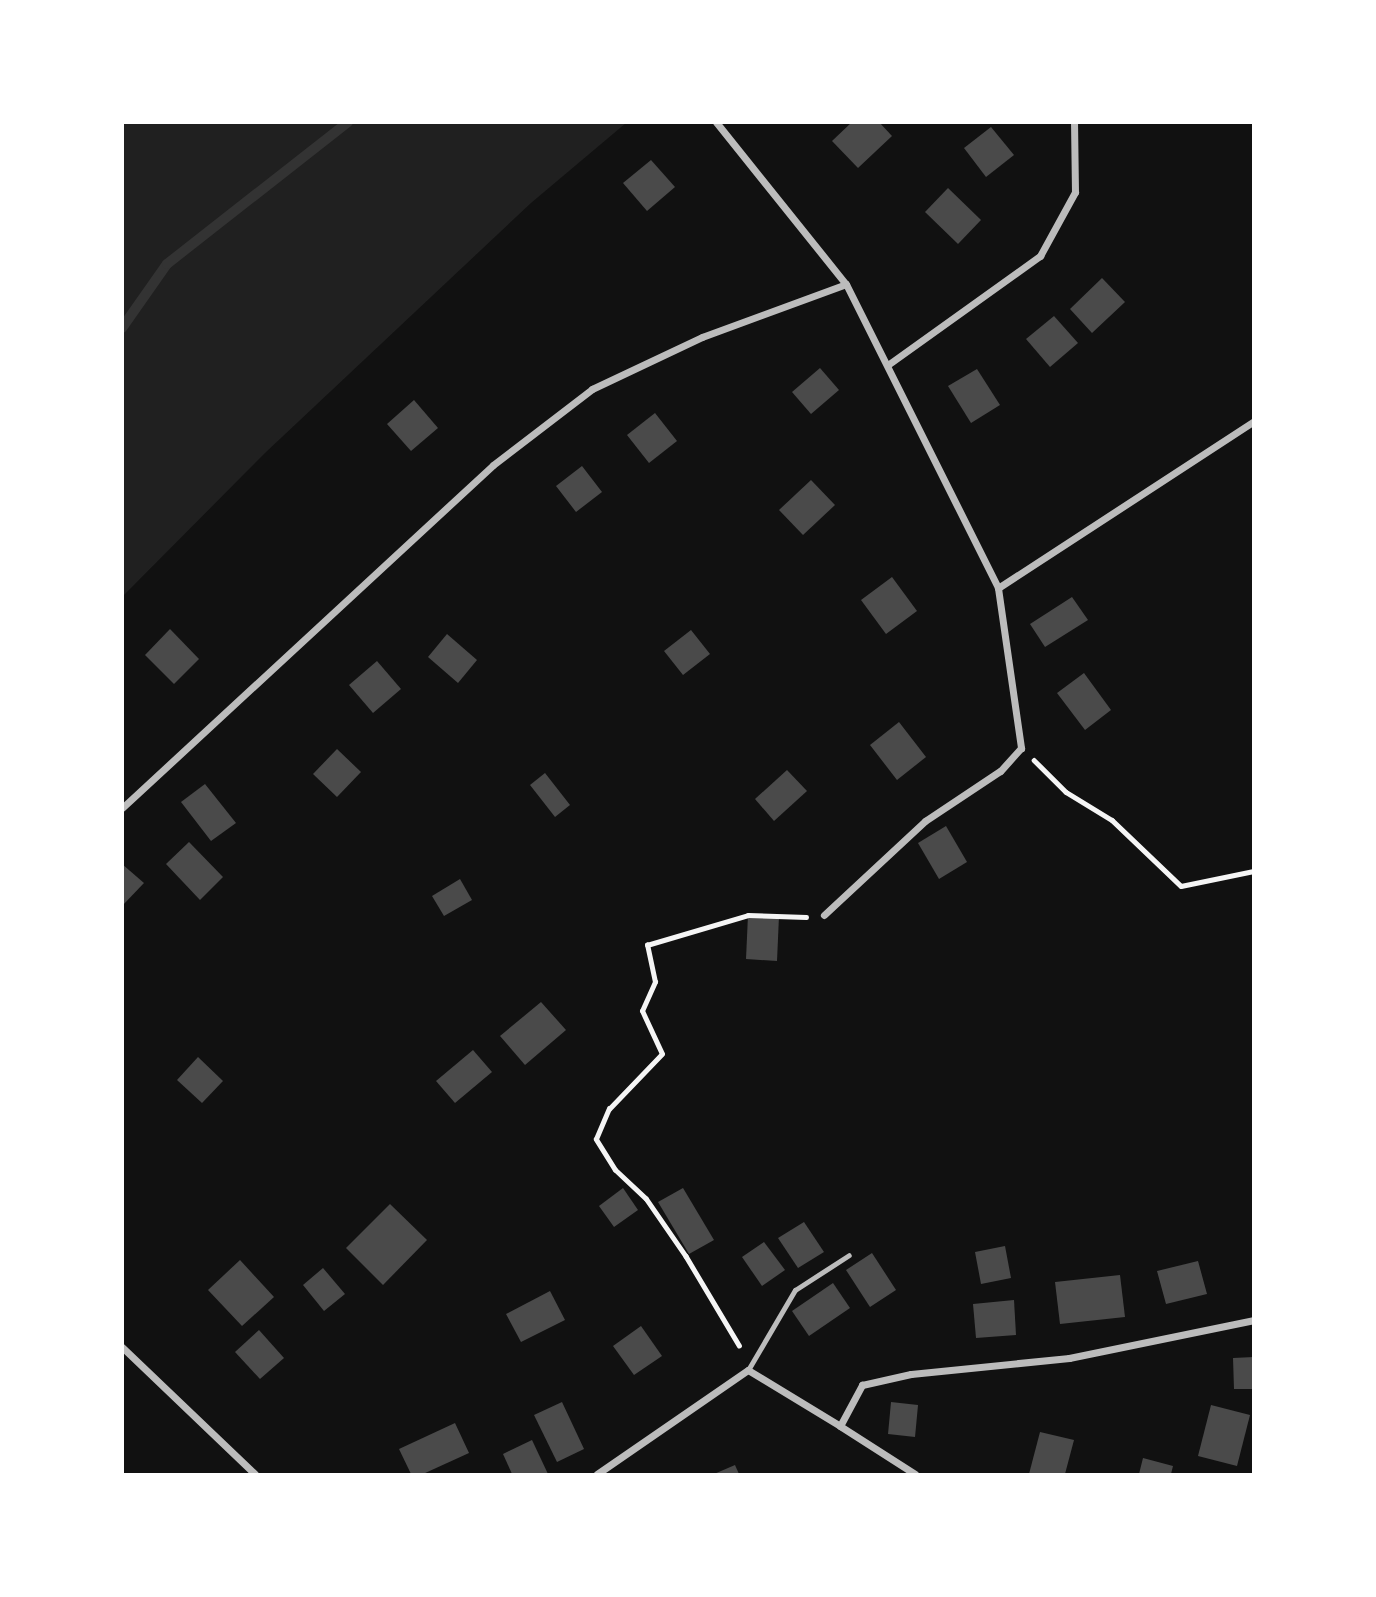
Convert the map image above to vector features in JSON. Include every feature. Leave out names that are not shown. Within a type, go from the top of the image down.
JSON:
[{"type":"street","points":[[716,122],[846,284],[998,588],[1021,748],[1000,771],[925,821],[824,915]]},
{"type":"street","points":[[888,364],[1040,256],[1075,192],[1074,122]]},
{"type":"street","points":[[122,808],[493,465],[592,389],[702,337],[846,284]]},
{"type":"street","points":[[998,588],[1254,421]]},
{"type":"street","points":[[840,1426],[862,1385],[911,1374],[1069,1357],[1254,1320]]},
{"type":"street","points":[[122,1346],[255,1475]]},
{"type":"street","points":[[597,1475],[748,1370],[915,1475]]},
{"type":"lane","points":[[748,1370],[795,1290],[849,1255]]},
{"type":"path","points":[[1021,748],[1066,792],[1112,820],[1181,886],[1254,871]]},
{"type":"path","points":[[748,1370],[731,1327],[686,1257],[596,1139],[608,1109],[662,1054],[642,1011],[655,982],[647,945],[748,915],[790,919],[824,915]]},
{"type":"shaded area","points":[[123,122],[626,123],[531,203],[265,453],[123,596]]},
{"type":"building","points":[[852,122],[879,122],[892,136],[858,168],[832,141]]},
{"type":"building","points":[[991,127],[1014,155],[986,177],[964,148]]},
{"type":"building","points":[[651,160],[675,187],[647,211],[623,183]]},
{"type":"building","points":[[948,188],[981,220],[958,244],[925,212]]},
{"type":"building","points":[[1102,278],[1125,302],[1092,333],[1070,309]]},
{"type":"building","points":[[1054,316],[1078,343],[1050,367],[1026,339]]},
{"type":"building","points":[[820,368],[839,390],[811,414],[792,392]]},
{"type":"building","points":[[977,369],[1000,405],[971,423],[948,386]]},
{"type":"building","points":[[414,400],[438,428],[411,451],[387,424]]},
{"type":"building","points":[[655,413],[677,441],[649,463],[627,435]]},
{"type":"building","points":[[582,466],[602,492],[576,512],[556,486]]},
{"type":"building","points":[[811,480],[835,505],[803,535],[779,510]]},
{"type":"building","points":[[892,577],[917,611],[886,634],[861,600]]},
{"type":"building","points":[[1072,597],[1088,620],[1045,647],[1030,624]]},
{"type":"building","points":[[170,629],[199,659],[174,684],[145,655]]},
{"type":"building","points":[[691,630],[710,654],[683,675],[664,651]]},
{"type":"building","points":[[447,634],[477,660],[458,683],[428,657]]},
{"type":"building","points":[[377,661],[401,689],[373,713],[349,685]]},
{"type":"building","points":[[1084,673],[1111,710],[1085,730],[1057,693]]},
{"type":"building","points":[[899,722],[926,757],[897,780],[870,745]]},
{"type":"building","points":[[337,749],[361,772],[337,797],[313,774]]},
{"type":"building","points":[[787,770],[807,791],[774,821],[755,799]]},
{"type":"building","points":[[545,773],[570,805],[555,817],[530,785]]},
{"type":"building","points":[[205,784],[236,823],[211,841],[181,802]]},
{"type":"building","points":[[946,826],[967,862],[939,879],[918,843]]},
{"type":"building","points":[[189,842],[223,877],[200,900],[166,864]]},
{"type":"building","points":[[122,864],[144,883],[122,906]]},
{"type":"building","points":[[460,879],[472,900],[444,916],[432,896]]},
{"type":"building","points":[[748,915],[779,916],[777,961],[746,959]]},
{"type":"building","points":[[541,1002],[566,1030],[525,1065],[500,1036]]},
{"type":"building","points":[[473,1050],[492,1072],[455,1103],[436,1081]]},
{"type":"building","points":[[198,1057],[223,1081],[202,1103],[177,1080]]},
{"type":"building","points":[[623,1188],[638,1210],[614,1227],[599,1206]]},
{"type":"building","points":[[683,1188],[714,1240],[689,1254],[658,1202]]},
{"type":"building","points":[[390,1204],[427,1240],[383,1285],[346,1248]]},
{"type":"building","points":[[804,1222],[824,1252],[798,1268],[778,1238]]},
{"type":"building","points":[[764,1242],[785,1270],[762,1286],[742,1257]]},
{"type":"building","points":[[1005,1246],[1011,1278],[981,1284],[975,1252]]},
{"type":"building","points":[[872,1253],[896,1290],[870,1307],[846,1270]]},
{"type":"building","points":[[240,1260],[274,1297],[242,1326],[208,1290]]},
{"type":"building","points":[[1198,1261],[1207,1294],[1166,1304],[1157,1271]]},
{"type":"building","points":[[323,1268],[345,1294],[324,1311],[303,1285]]},
{"type":"building","points":[[1120,1275],[1125,1317],[1060,1324],[1055,1282]]},
{"type":"building","points":[[833,1283],[850,1308],[809,1336],[792,1311]]},
{"type":"building","points":[[550,1291],[565,1320],[521,1342],[506,1314]]},
{"type":"building","points":[[1014,1300],[1016,1335],[976,1338],[973,1304]]},
{"type":"building","points":[[641,1326],[662,1356],[634,1375],[613,1346]]},
{"type":"building","points":[[259,1330],[284,1358],[260,1379],[235,1352]]},
{"type":"building","points":[[1254,1357],[1254,1389],[1234,1389],[1233,1358]]},
{"type":"building","points":[[562,1402],[584,1449],[557,1462],[534,1415]]},
{"type":"building","points":[[891,1402],[918,1405],[915,1437],[888,1434]]},
{"type":"building","points":[[1211,1405],[1250,1415],[1237,1466],[1198,1456]]},
{"type":"building","points":[[455,1423],[469,1453],[423,1474],[411,1474],[399,1449]]},
{"type":"building","points":[[1040,1432],[1074,1440],[1065,1474],[1029,1474]]},
{"type":"building","points":[[532,1440],[548,1474],[512,1474],[503,1454]]},
{"type":"building","points":[[1143,1458],[1173,1466],[1171,1474],[1139,1474]]},
{"type":"building","points":[[735,1465],[739,1474],[714,1474]]},
{"type":"waterway","points":[[122,328],[167,264],[348,122]]}]
